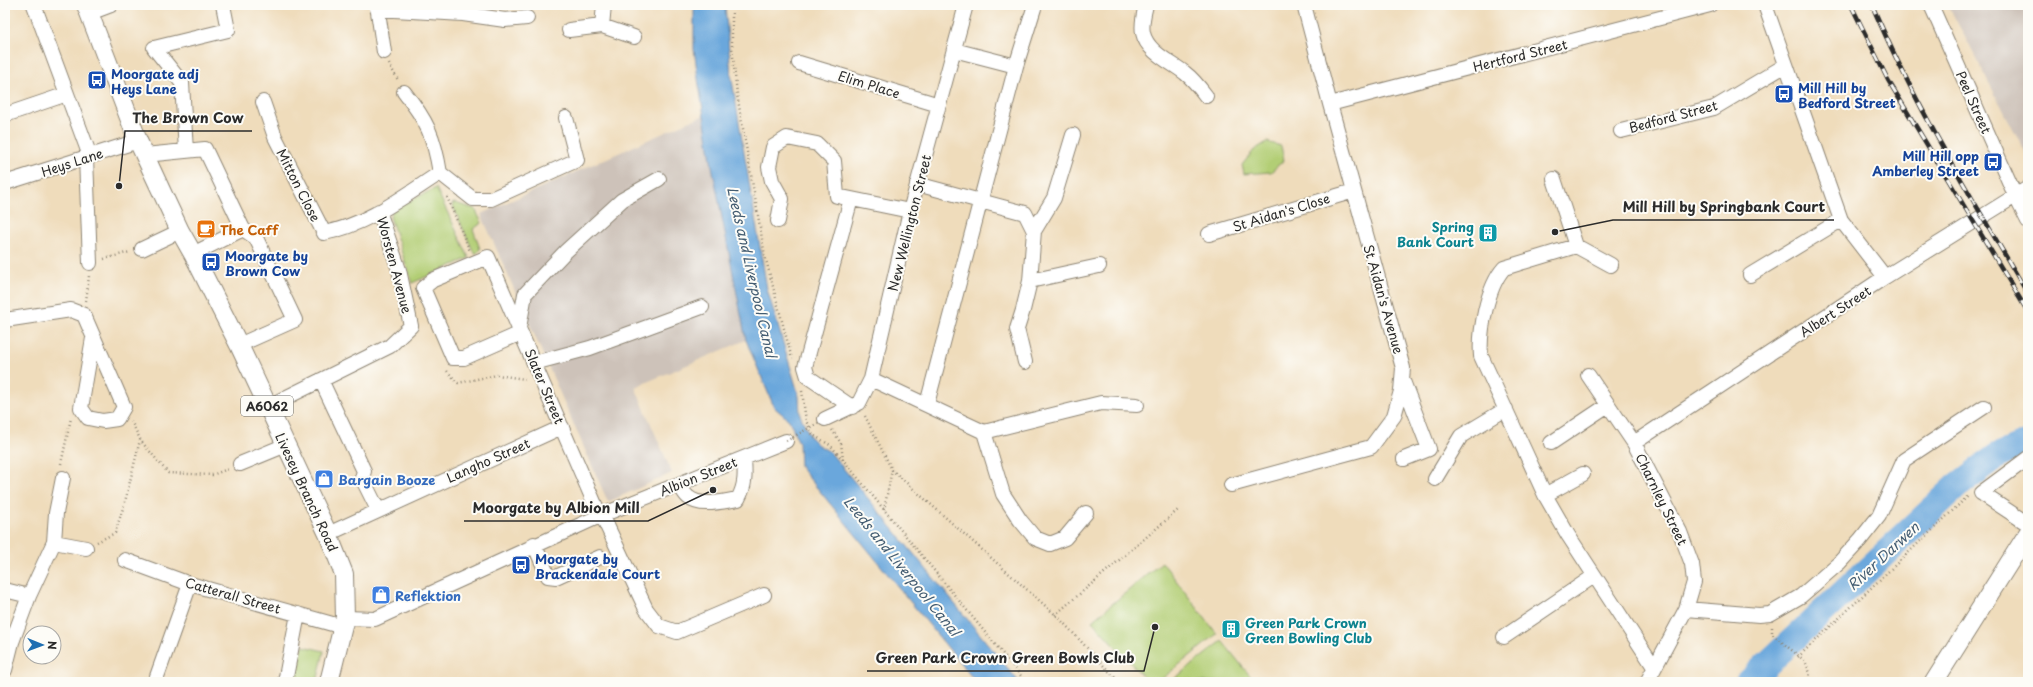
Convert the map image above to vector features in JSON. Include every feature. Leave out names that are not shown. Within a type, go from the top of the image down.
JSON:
[{"type":"main road","name":"Livesey Branch Road","points":[[88,9],[141,148],[180,231],[239,345],[328,534],[344,574],[344,622],[329,682]]},
{"type":"main road","points":[[1934,682],[2028,533]]},
{"type":"street","points":[[34,5],[67,94],[88,157],[90,263]]},
{"type":"street","points":[[88,9],[111,5]]},
{"type":"street","points":[[186,151],[182,83],[154,48],[228,30],[223,5]]},
{"type":"street","points":[[602,26],[604,5]]},
{"type":"street","name":"New Wellington Street","points":[[856,405],[871,379],[910,211],[966,5]]},
{"type":"street","points":[[927,404],[1016,66],[1035,5]]},
{"type":"street","points":[[1146,5],[1143,21],[1143,32],[1147,42],[1157,53],[1186,73],[1206,96]]},
{"type":"street","name":"St Aidan's Avenue","points":[[1231,485],[1371,447],[1394,416],[1401,391],[1403,368],[1304,5]]},
{"type":"street","name":"Hertford Street","points":[[1330,104],[1710,5]]},
{"type":"street","points":[[1765,5],[1841,220],[1885,277]]},
{"type":"street","name":"Peel Street","points":[[1931,5],[2014,195],[2028,221]]},
{"type":"street","points":[[384,52],[377,7],[464,9],[505,20],[528,18]]},
{"type":"street","points":[[569,30],[602,26],[634,37]]},
{"type":"street","points":[[954,50],[1016,66]]},
{"type":"street","name":"Elim Place","points":[[800,63],[939,106]]},
{"type":"street","name":"Bedford Street","points":[[1621,131],[1714,108],[1786,65]]},
{"type":"street","points":[[404,92],[421,114],[435,144],[440,173],[473,199],[490,199],[577,160],[566,118]]},
{"type":"street","points":[[5,115],[67,94]]},
{"type":"street","name":"Mitton Close","points":[[263,102],[275,137],[324,233],[344,230],[379,211]]},
{"type":"street","points":[[1025,362],[1017,329],[1030,281],[1034,231],[1054,198],[1074,135]]},
{"type":"street","points":[[778,221],[782,199],[772,181],[769,168],[772,147],[787,138],[817,144],[834,161],[837,196],[910,211]]},
{"type":"street","name":"Heys Lane","points":[[5,183],[88,157],[141,148],[186,151],[205,149],[243,229]]},
{"type":"street","name":"Worsten Avenue","points":[[267,407],[390,346],[411,326],[399,270],[379,211],[440,173]]},
{"type":"street","points":[[488,257],[433,280],[423,288],[453,358],[464,358],[520,330],[525,294],[535,283],[565,252],[622,200],[659,179]]},
{"type":"street","points":[[1554,179],[1576,246],[1611,265]]},
{"type":"street","points":[[918,184],[1025,213],[1034,231]]},
{"type":"street","name":"Albert Street","points":[[1656,429],[1885,277],[2014,195],[2028,188]]},
{"type":"street","name":"St Aidan's Close","points":[[1209,234],[1354,191]]},
{"type":"street","points":[[850,198],[805,367],[808,377],[856,405]]},
{"type":"street","points":[[1750,275],[1841,220]]},
{"type":"street","points":[[193,254],[243,229],[256,238],[295,320],[239,345]]},
{"type":"street","points":[[142,249],[180,231]]},
{"type":"street","points":[[1576,246],[1504,268],[1496,277],[1480,340],[1481,356],[1545,495],[1594,576],[1654,667]]},
{"type":"street","name":"Slater Street","points":[[488,257],[601,515],[646,609],[658,626],[677,632],[764,596]]},
{"type":"street","points":[[1030,281],[1099,266]]},
{"type":"street","points":[[534,363],[590,348],[702,307]]},
{"type":"street","points":[[5,320],[71,310],[84,315],[124,407],[117,419],[103,421],[88,418],[81,408],[93,338]]},
{"type":"street","points":[[1588,375],[1634,443]]},
{"type":"street","points":[[871,379],[984,432],[1101,403],[1137,405]]},
{"type":"street","points":[[1402,379],[1429,449],[1404,459]]},
{"type":"street","points":[[321,380],[364,471],[362,478],[378,510]]},
{"type":"street","points":[[824,422],[856,405]]},
{"type":"street","points":[[1551,443],[1608,405]]},
{"type":"street","points":[[1647,682],[1686,609],[1759,616],[1770,614],[1806,592],[1838,563],[1860,540],[1879,516],[1904,460],[1984,406]]},
{"type":"street","points":[[1435,479],[1461,436],[1506,409]]},
{"type":"street","name":"Langho Street","points":[[328,534],[562,427]]},
{"type":"street","name":"Charnley Street","points":[[1656,429],[1634,443],[1680,532],[1692,564],[1694,582],[1686,609]]},
{"type":"street","points":[[984,432],[1004,494],[1020,520],[1035,538],[1050,544],[1065,538],[1086,513]]},
{"type":"street","name":"Albion Street","points":[[344,622],[375,618],[534,544],[601,515],[786,441]]},
{"type":"street","points":[[240,464],[286,445]]},
{"type":"street","points":[[679,484],[688,498],[696,501],[708,503],[738,499],[744,490],[744,458]]},
{"type":"street","points":[[2028,458],[1981,493],[2028,524]]},
{"type":"street","points":[[1545,495],[1583,474]]},
{"type":"street","points":[[5,670],[12,642],[29,596],[54,542],[56,512],[63,478]]},
{"type":"street","points":[[54,542],[86,548]]},
{"type":"street","points":[[534,544],[548,576],[556,577],[600,557]]},
{"type":"street","name":"Catterall Street","points":[[125,560],[190,584],[298,614],[344,622]]},
{"type":"street","points":[[1504,637],[1594,576]]},
{"type":"street","points":[[155,682],[190,584]]},
{"type":"street","points":[[5,590],[29,596]]},
{"type":"street","points":[[286,682],[298,614]]},
{"type":"path","points":[[732,5],[732,48],[737,94],[766,256],[794,365]]},
{"type":"path","points":[[384,52],[404,92]]},
{"type":"path","points":[[440,173],[448,202],[471,254],[488,257]]},
{"type":"path","points":[[84,315],[90,263],[142,249]]},
{"type":"path","points":[[800,386],[806,421],[813,435],[830,445],[844,461],[1026,682]]},
{"type":"path","points":[[856,405],[892,470],[1055,615],[1119,682]]},
{"type":"path","points":[[124,407],[140,440],[168,473],[212,475],[240,464]]},
{"type":"path","points":[[63,478],[60,469],[72,415],[81,408]]},
{"type":"path","points":[[786,441],[824,422],[841,443],[844,461]]},
{"type":"path","points":[[86,548],[115,533],[125,502],[140,440]]},
{"type":"path","points":[[884,510],[892,470]]},
{"type":"path","points":[[1797,657],[1972,492],[1983,491]]},
{"type":"path","points":[[1055,615],[1178,510]]},
{"type":"path","points":[[1772,634],[1797,657],[1805,661],[1810,673],[1809,682]]},
{"type":"shaded area","points":[[1948,5],[2028,5],[2028,157]]},
{"type":"shaded area","points":[[704,115],[746,340],[635,387],[672,473],[608,502],[481,214]]},
{"type":"green space","points":[[1267,142],[1281,146],[1284,160],[1271,172],[1244,174],[1242,165],[1254,150]]},
{"type":"green space","points":[[436,188],[469,258],[412,283],[390,217],[393,209]]},
{"type":"green space","points":[[455,203],[475,209],[482,223],[473,229],[480,249],[477,253],[474,253],[452,204]]},
{"type":"green space","points":[[1162,562],[1217,634],[1158,682],[1148,682],[1092,621]]},
{"type":"green space","points":[[1222,641],[1255,682],[1170,682]]},
{"type":"green space","points":[[303,646],[324,651],[317,682],[294,682]]},
{"type":"water","name":"Leeds and Liverpool Canal","points":[[694,5],[725,5],[731,74],[767,289],[799,396],[800,415],[811,438],[818,445],[830,452],[1019,682],[976,682],[800,467],[799,443],[789,420],[774,407],[746,340],[712,166],[698,79],[694,49]]},
{"type":"waterway","name":"River Darwen","points":[[1748,682],[1957,486],[1997,456],[2028,443]]},
{"type":"railway","points":[[1851,5],[1888,80],[2028,312]]},
{"type":"railway","points":[[1872,5],[1889,43],[1926,116],[2028,294]]},
{"type":"place","name":"Moorgate adj Heys Lane","points":[[97,80]]},
{"type":"place","name":"Mill Hill by Bedford Street","points":[[1784,94]]},
{"type":"place","name":"Mill Hill opp Amberley Street","points":[[1993,162]]},
{"type":"place","name":"The Brown Cow","points":[[119,186]]},
{"type":"place","name":"The Caff","points":[[206,229]]},
{"type":"place","name":"Mill Hill by Springbank Court","points":[[1555,232]]},
{"type":"place","name":"Spring Bank Court","points":[[1488,233]]},
{"type":"place","name":"Moorgate by Brown Cow","points":[[211,262]]},
{"type":"place","name":"Bargain Booze","points":[[324,479]]},
{"type":"place","name":"Moorgate by Albion Mill","points":[[713,490]]},
{"type":"place","name":"Moorgate by Brackendale Court","points":[[521,565]]},
{"type":"place","name":"Reflektion","points":[[381,595]]},
{"type":"place","name":"Green Park Crown Green Bowls Club","points":[[1155,627]]},
{"type":"place","name":"Green Park Crown Green Bowling Club","points":[[1231,629]]}]
